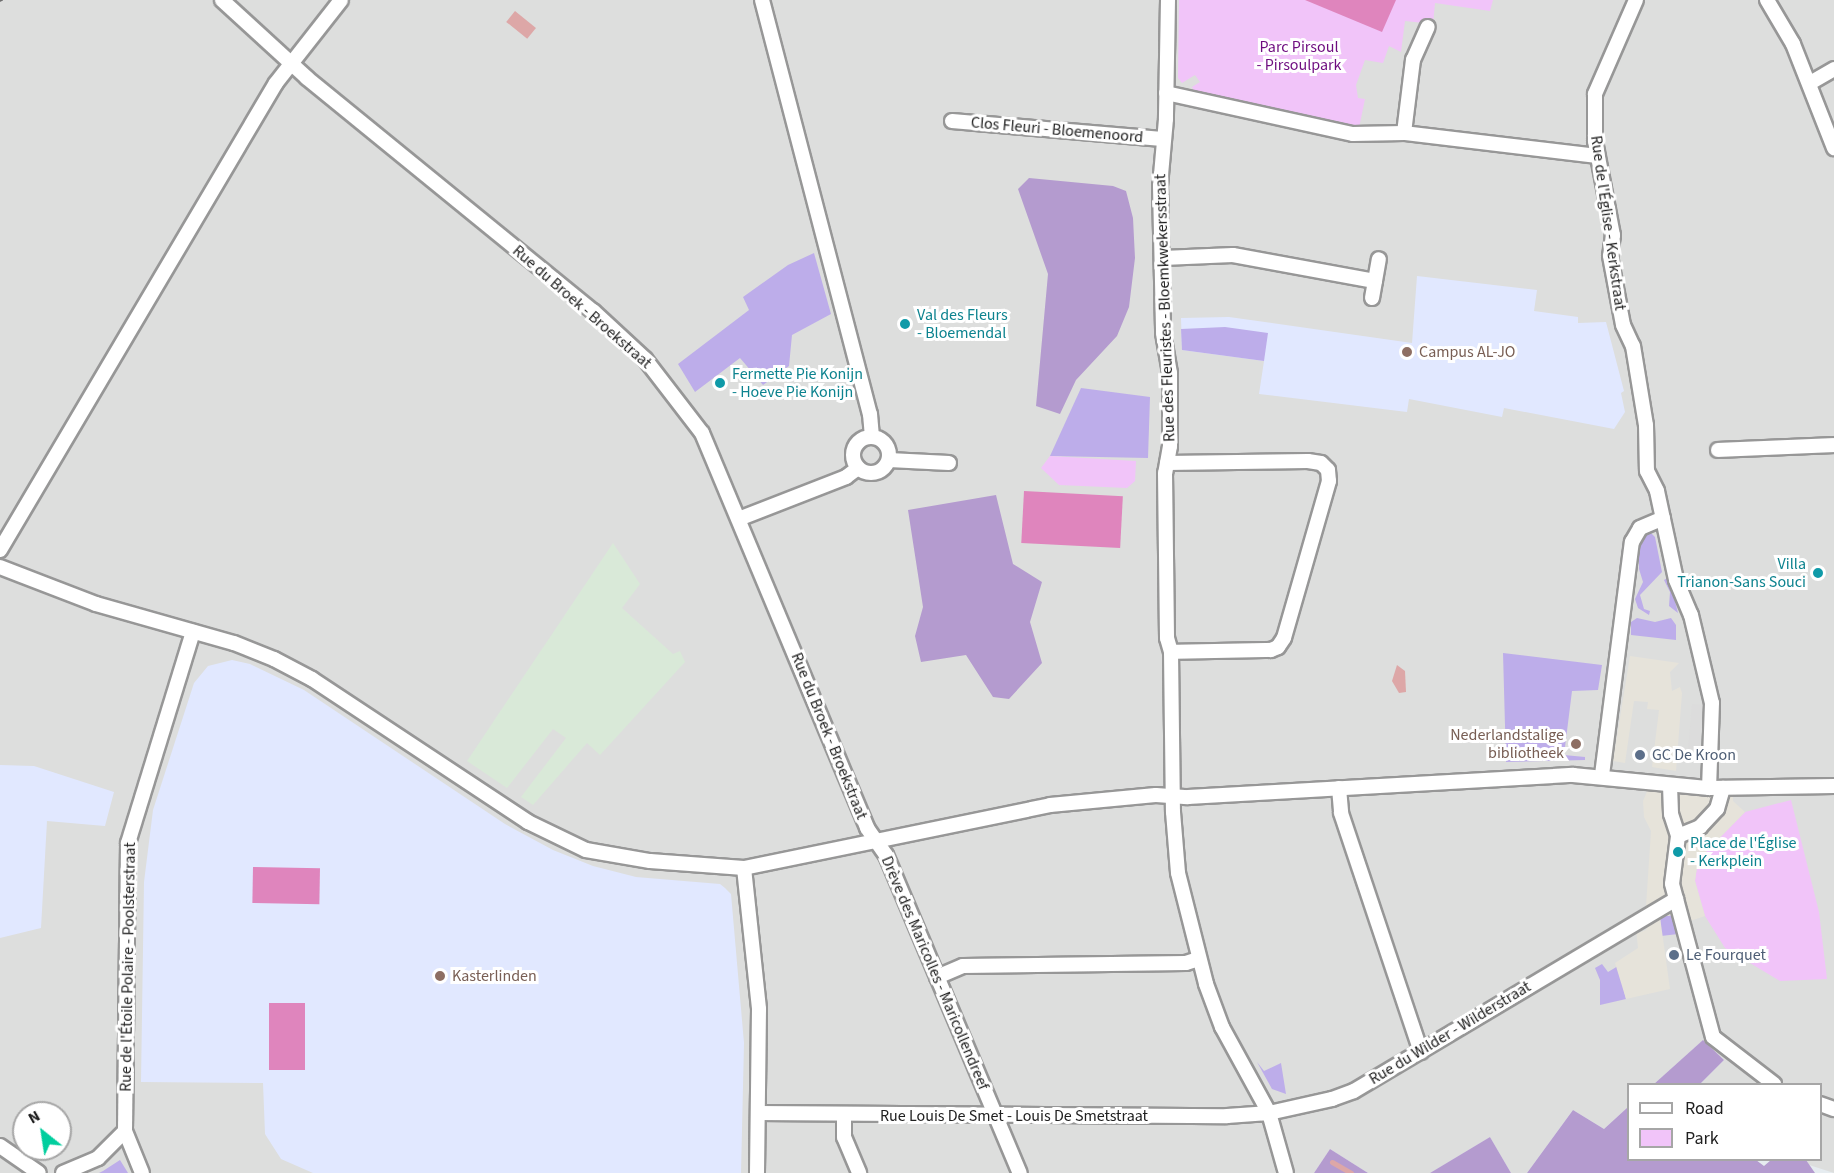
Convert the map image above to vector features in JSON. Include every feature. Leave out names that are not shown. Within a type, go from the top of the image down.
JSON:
[{"type":"street","name":"Rue du Broek - Broekstraat","points":[[222,0],[289,62],[593,311],[645,359],[702,433],[741,518],[867,828],[875,840]]},
{"type":"street","points":[[0,550],[289,62],[341,0]]},
{"type":"street","points":[[762,0],[869,407],[872,436]]},
{"type":"street","name":"Rue des Fleuristes - Bloemkwekersstraat","points":[[1168,0],[1166,93],[1162,139],[1163,333],[1170,373],[1167,463],[1167,638],[1171,652],[1178,873],[1198,959],[1222,1027],[1269,1113]]},
{"type":"street","name":"Rue de l'Église - Kerkstraat","points":[[1636,0],[1595,94],[1598,156],[1613,235],[1610,256],[1623,325],[1633,346],[1646,425],[1647,471],[1657,491],[1712,703],[1716,788]]},
{"type":"street","points":[[1767,0],[1810,83],[1834,148]]},
{"type":"street","points":[[1404,133],[1413,60],[1428,27]]},
{"type":"street","points":[[1810,83],[1834,69]]},
{"type":"street","points":[[1166,93],[1353,134],[1404,133],[1598,156]]},
{"type":"street","name":"Clos Fleuri - Bloemenoord","points":[[952,121],[1162,139]]},
{"type":"street","points":[[1163,258],[1233,255],[1375,280]]},
{"type":"street","points":[[1372,298],[1379,259]]},
{"type":"street","points":[[872,436],[887,446],[889,460]]},
{"type":"street","points":[[872,436],[860,440],[853,450],[858,468],[864,472],[879,471],[889,460]]},
{"type":"street","points":[[1718,450],[1834,445]]},
{"type":"street","points":[[889,460],[949,463]]},
{"type":"street","points":[[1167,463],[1308,461],[1322,463],[1328,470],[1329,481],[1284,638],[1278,647],[1171,652]]},
{"type":"street","points":[[741,518],[846,477],[858,468]]},
{"type":"street","points":[[1602,775],[1632,542],[1641,528],[1663,518]]},
{"type":"street","points":[[0,567],[96,604],[244,647],[312,679],[528,822],[586,850],[638,860],[744,868],[1050,805],[1174,796],[1602,775],[1670,785],[1716,788],[1834,786]]},
{"type":"street","name":"Rue de l'Étoile Polaire - Poolsterstraat","points":[[141,1173],[125,1131],[128,843],[193,632]]},
{"type":"street","points":[[1670,785],[1671,814],[1678,836],[1672,884],[1713,1037],[1773,1083]]},
{"type":"street","points":[[1339,788],[1341,813],[1421,1052]]},
{"type":"street","points":[[1678,836],[1700,827],[1718,809],[1716,788]]},
{"type":"street","name":"Drève des Maricolles - Maricollendreef","points":[[875,840],[886,855],[1020,1173]]},
{"type":"street","points":[[744,868],[759,1009],[757,1173]]},
{"type":"street","name":"Rue du Wilder - Wilderstraat","points":[[1269,1113],[1354,1091],[1676,899]]},
{"type":"street","points":[[937,977],[963,966],[1186,963],[1198,959]]},
{"type":"street","name":"Rue Louis De Smet - Louis De Smetstraat","points":[[758,1113],[996,1116],[1227,1116],[1269,1113]]},
{"type":"street","points":[[1269,1113],[1286,1173]]},
{"type":"street","points":[[844,1115],[844,1137],[859,1173]]},
{"type":"street","points":[[63,1173],[98,1158],[125,1131]]},
{"type":"street","points":[[0,1146],[39,1173]]},
{"type":"shaded area","points":[[0,0],[1834,0],[1834,1173],[1806,1164],[1806,1161],[1822,1161],[1822,1083],[1701,1083],[1724,1060],[1702,1041],[1655,1083],[1627,1083],[1627,1108],[1604,1129],[1573,1110],[1527,1173],[1511,1173],[1490,1137],[1430,1173],[1368,1173],[1330,1149],[1314,1173],[0,1173]]},
{"type":"shaded area","points":[[1305,0],[1396,0],[1382,32]]},
{"type":"shaded area","points":[[515,11],[536,28],[527,39],[506,22]]},
{"type":"shaded area","points":[[1029,178],[1113,186],[1126,191],[1133,218],[1135,258],[1129,307],[1117,336],[1076,380],[1060,414],[1036,406],[1048,274],[1018,189]]},
{"type":"shaded area","points":[[814,253],[831,314],[792,335],[789,366],[763,385],[740,358],[695,392],[678,364],[749,310],[743,297],[788,265]]},
{"type":"shaded area","name":"Campus AL-JO","points":[[1417,276],[1537,290],[1534,311],[1578,317],[1578,323],[1606,322],[1624,391],[1621,393],[1625,412],[1614,429],[1504,408],[1502,417],[1409,399],[1407,412],[1259,394],[1264,361],[1182,350],[1181,318],[1229,317],[1412,343]]},
{"type":"shaded area","points":[[1225,327],[1268,333],[1264,361],[1182,350],[1181,329]]},
{"type":"shaded area","points":[[1081,388],[1150,397],[1148,458],[1050,456]]},
{"type":"shaded area","points":[[1024,491],[1123,496],[1120,548],[1021,543]]},
{"type":"shaded area","points":[[996,495],[1013,564],[1042,582],[1030,622],[1042,663],[1009,699],[993,697],[966,655],[921,662],[915,636],[923,607],[908,510]]},
{"type":"shaded area","points":[[1649,531],[1655,537],[1662,572],[1640,595],[1644,609],[1650,611],[1649,615],[1638,608],[1635,599],[1643,582],[1639,569],[1639,540]]},
{"type":"shaded area","points":[[613,543],[640,584],[622,608],[673,654],[680,651],[685,662],[600,755],[587,743],[533,805],[521,797],[566,738],[553,729],[507,788],[467,761]]},
{"type":"shaded area","points":[[1669,577],[1678,613],[1669,606],[1670,592],[1664,580]]},
{"type":"shaded area","points":[[1637,618],[1655,622],[1671,618],[1676,625],[1676,640],[1631,635],[1631,622]]},
{"type":"shaded area","points":[[1503,653],[1602,665],[1598,690],[1572,691],[1564,755],[1585,757],[1585,760],[1506,762]]},
{"type":"shaded area","points":[[1630,656],[1679,663],[1670,672],[1672,691],[1680,687],[1682,693],[1676,771],[1652,767],[1659,710],[1647,709],[1648,702],[1634,701],[1625,763],[1613,761]]},
{"type":"shaded area","name":"Kasterlinden","points":[[232,660],[250,664],[304,690],[505,824],[553,850],[593,866],[636,877],[720,884],[731,894],[744,1043],[741,1173],[313,1173],[281,1159],[265,1134],[263,1083],[141,1082],[144,882],[153,810],[194,683],[208,666]]},
{"type":"shaded area","points":[[1397,665],[1405,671],[1406,692],[1399,693],[1392,681]]},
{"type":"shaded area","points":[[1692,704],[1704,705],[1700,756],[1688,755]]},
{"type":"shaded area","points":[[0,765],[34,766],[114,792],[105,826],[47,821],[41,928],[0,938]]},
{"type":"shaded area","name":"Place de l'Église - Kerkplein","points":[[1648,789],[1696,796],[1733,794],[1733,801],[1745,812],[1698,860],[1695,881],[1705,916],[1676,926],[1673,915],[1660,917],[1670,989],[1626,999],[1615,963],[1638,948],[1636,929],[1638,933],[1646,930],[1652,919],[1646,906],[1651,831],[1644,817],[1643,801]]},
{"type":"shaded area","points":[[253,867],[320,868],[319,904],[252,903]]},
{"type":"shaded area","points":[[1673,915],[1678,934],[1661,936],[1660,917]]},
{"type":"shaded area","points":[[1602,964],[1608,972],[1618,966],[1626,999],[1600,1005],[1600,980],[1595,968]]},
{"type":"shaded area","points":[[269,1003],[305,1003],[305,1070],[269,1070]]},
{"type":"shaded area","points":[[1703,1040],[1724,1060],[1701,1083],[1655,1083]]},
{"type":"shaded area","points":[[1257,1062],[1264,1071],[1281,1063],[1286,1094],[1272,1089]]},
{"type":"shaded area","points":[[1627,1108],[1627,1161],[1757,1161],[1764,1166],[1770,1161],[1807,1161],[1815,1173],[1527,1173],[1573,1110],[1604,1129]]},
{"type":"shaded area","points":[[1490,1137],[1511,1173],[1430,1173]]},
{"type":"shaded area","points":[[1330,1149],[1368,1173],[1314,1173]]},
{"type":"shaded area","points":[[120,1160],[128,1173],[99,1173],[103,1171]]},
{"type":"green space","name":"Parc Pirsoul - Pirsoulpark","points":[[1179,0],[1493,0],[1490,11],[1435,3],[1433,24],[1405,21],[1401,52],[1389,46],[1383,63],[1365,60],[1356,85],[1358,98],[1365,99],[1359,128],[1194,91],[1192,87],[1200,82],[1195,75],[1182,83],[1178,78]]},
{"type":"green space","points":[[1050,456],[1136,461],[1135,481],[1127,488],[1059,485],[1041,468]]},
{"type":"green space","points":[[1791,800],[1819,912],[1827,979],[1780,981],[1725,948],[1705,916],[1695,881],[1698,860],[1745,812]]},
{"type":"waterway","points":[[1332,1162],[1351,1173]]},
{"type":"place","name":"Val des Fleurs - Bloemendal","points":[[905,324]]},
{"type":"place","name":"Campus AL-JO","points":[[1407,352]]},
{"type":"place","name":"Fermette Pie Konijn - Hoeve Pie Konijn","points":[[720,383]]},
{"type":"place","name":"Villa Trianon-Sans Souci","points":[[1818,573]]},
{"type":"place","name":"Nederlandstalige bibliotheek","points":[[1576,744]]},
{"type":"place","name":"GC De Kroon","points":[[1640,755]]},
{"type":"place","name":"Place de l'Église - Kerkplein","points":[[1678,852]]},
{"type":"place","name":"Le Fourquet","points":[[1674,955]]},
{"type":"place","name":"Kasterlinden","points":[[440,976]]}]
